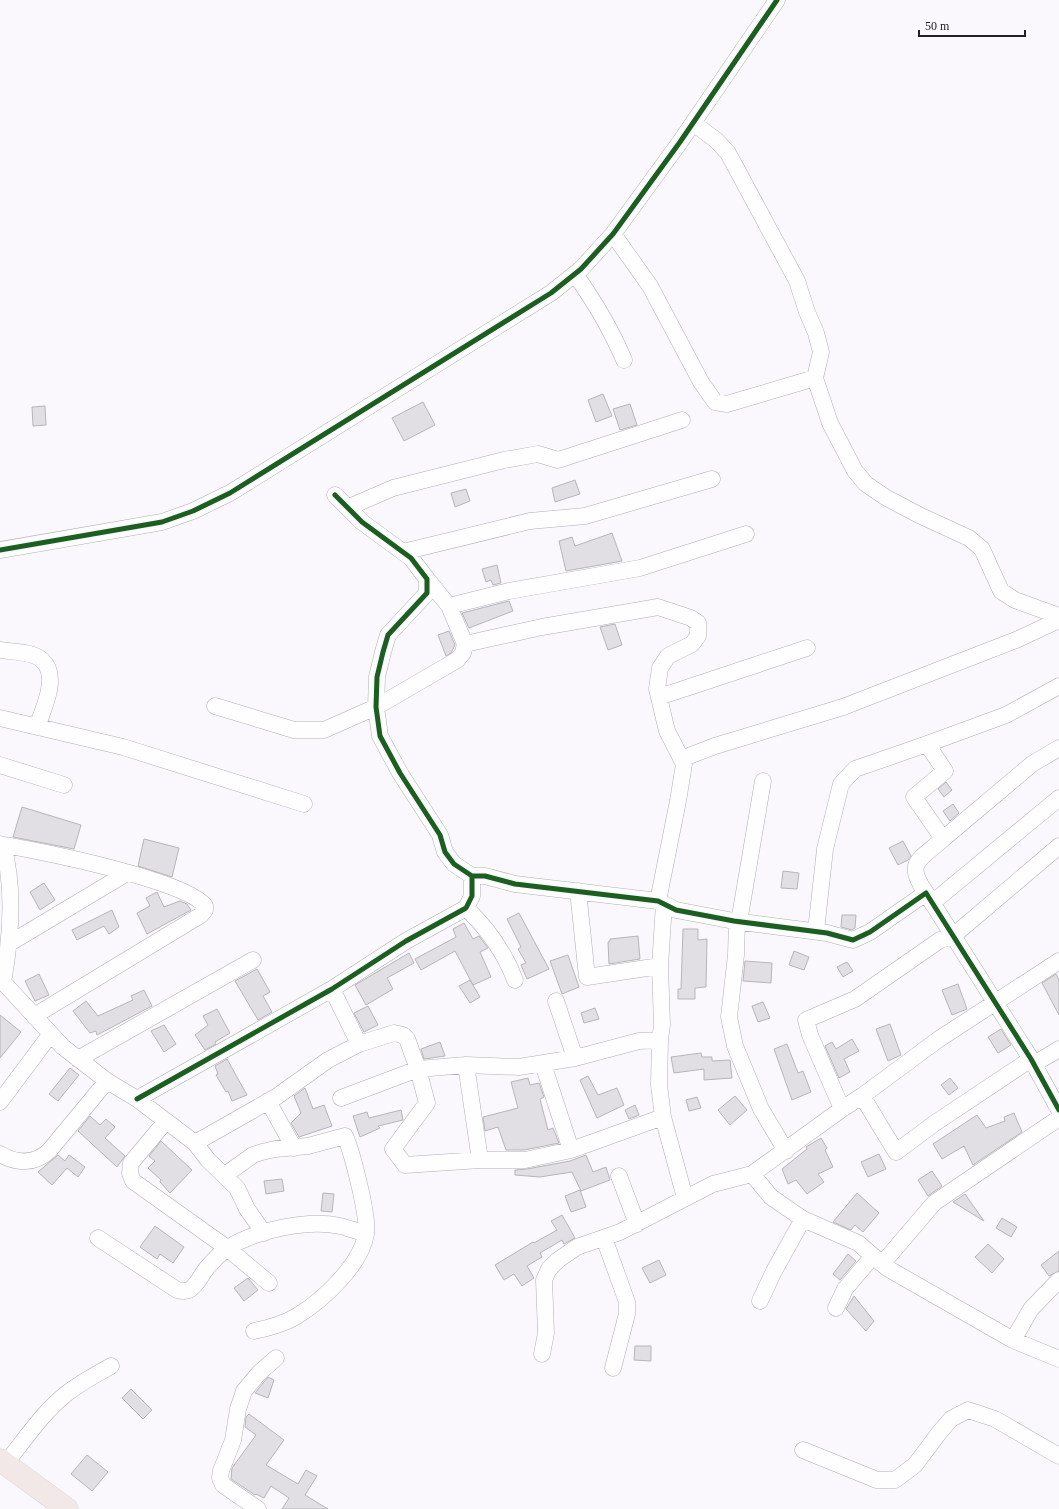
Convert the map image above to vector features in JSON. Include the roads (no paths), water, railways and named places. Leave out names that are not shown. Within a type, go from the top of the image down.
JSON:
[{"type":"highway","points":[[2,1462],[67,1509]]},
{"type":"street","points":[[0,550],[162,522],[193,511],[230,494],[545,297],[575,274],[612,234],[693,123],[777,0]]},
{"type":"street","points":[[693,123],[716,140],[728,153],[797,281],[821,352],[815,378],[837,436],[855,471],[866,484],[885,497],[919,516],[969,538],[982,549],[1001,591],[1015,600],[1059,616]]},
{"type":"street","points":[[612,234],[650,286],[701,382],[715,402],[727,404],[815,378]]},
{"type":"street","points":[[575,274],[595,302],[616,340],[624,360]]},
{"type":"street","points":[[349,507],[393,488],[504,460],[538,454],[558,460],[682,420]]},
{"type":"street","points":[[403,552],[530,521],[585,516],[712,479]]},
{"type":"street","points":[[215,706],[294,730],[324,730],[376,706],[457,660],[463,653],[465,644],[449,606],[411,558],[362,522],[349,507],[335,495]]},
{"type":"street","points":[[449,606],[509,591],[640,568],[746,534]]},
{"type":"street","points":[[427,579],[426,593],[388,635],[377,677],[376,706],[380,736],[400,773],[440,835],[445,852],[454,864],[472,876],[485,876],[515,884],[661,902],[676,910],[738,922],[816,931],[853,940],[870,932],[929,898],[1059,798]]},
{"type":"street","points":[[465,644],[542,627],[658,607],[691,618],[698,623],[698,636],[692,644],[668,656],[660,668],[657,689],[667,731],[684,764],[661,902],[660,966],[662,1025],[660,1040],[659,1085],[663,1117],[685,1198]]},
{"type":"street","points":[[681,759],[715,746],[844,707],[1016,640],[1059,620]]},
{"type":"street","points":[[659,697],[807,648]]},
{"type":"street","points":[[0,650],[25,653],[41,659],[46,666],[50,676],[49,688],[37,727]]},
{"type":"street","points":[[816,931],[825,849],[841,784],[855,769],[1006,715],[1059,686]]},
{"type":"street","points":[[0,718],[123,748],[304,804]]},
{"type":"street","points":[[928,744],[945,771],[914,797],[943,839]]},
{"type":"street","points":[[1059,748],[1032,764],[943,839],[918,862],[914,869],[916,879],[1033,1061],[1059,1110]]},
{"type":"street","points":[[0,765],[64,785]]},
{"type":"street","points":[[763,781],[738,922],[729,1017],[734,1039],[761,1109],[786,1151]]},
{"type":"street","points":[[34,1016],[201,915],[205,910],[205,906],[197,897],[127,873],[32,849],[2,845],[8,866],[10,943],[1,983],[50,1034],[78,1059],[107,1081],[137,1099],[195,1143],[208,1160],[237,1188],[248,1209],[264,1233]]},
{"type":"street","points":[[842,1109],[810,1035],[806,1020],[855,999],[940,940],[953,936],[1059,846]]},
{"type":"street","points":[[10,943],[127,873]]},
{"type":"street","points":[[137,1099],[332,989],[406,941],[466,908],[472,896],[472,876]]},
{"type":"street","points":[[578,891],[587,977],[660,966]]},
{"type":"street","points":[[466,908],[483,924],[495,939],[509,964],[515,980]]},
{"type":"street","points":[[78,1059],[253,960]]},
{"type":"street","points":[[542,1354],[546,1333],[544,1280],[549,1269],[577,1247],[604,1238],[637,1224],[713,1184],[752,1174],[786,1151],[939,1039],[995,1001],[1058,966]]},
{"type":"street","points":[[332,989],[359,1044]]},
{"type":"street","points":[[556,1001],[576,1058]]},
{"type":"street","points":[[195,1143],[268,1101],[328,1060],[359,1044],[394,1033],[403,1035],[407,1039],[418,1069],[427,1103],[393,1149],[405,1165],[480,1160],[525,1160],[572,1150],[663,1117]]},
{"type":"street","points":[[0,1102],[50,1034]]},
{"type":"street","points":[[341,1098],[418,1069],[466,1065],[519,1068],[576,1058],[639,1041],[660,1040]]},
{"type":"street","points":[[862,1096],[896,1152],[935,1123],[1033,1061],[1059,1049]]},
{"type":"street","points":[[542,1064],[572,1150]]},
{"type":"street","points":[[466,1065],[480,1160]]},
{"type":"street","points":[[0,1154],[19,1161],[41,1159],[107,1081]]},
{"type":"street","points":[[268,1101],[294,1148]]},
{"type":"street","points":[[836,1308],[845,1289],[877,1260],[934,1202],[1059,1118]]},
{"type":"street","points":[[166,1121],[131,1163],[130,1172],[133,1181],[227,1248],[269,1283]]},
{"type":"street","points":[[225,1175],[253,1155],[275,1149],[308,1146],[345,1136],[350,1148],[359,1185],[366,1233],[360,1255],[344,1275],[312,1305],[281,1324],[254,1331]]},
{"type":"street","points":[[752,1174],[770,1197],[803,1219],[858,1243],[877,1260],[1013,1340],[1059,1360]]},
{"type":"street","points":[[620,1176],[637,1224]]},
{"type":"street","points":[[760,1300],[774,1270],[803,1219]]},
{"type":"street","points":[[98,1238],[177,1290],[184,1291],[190,1289],[195,1284],[207,1268],[227,1248],[264,1233],[294,1226],[314,1225],[340,1226],[366,1233]]},
{"type":"street","points":[[604,1238],[626,1302],[627,1314],[613,1368]]},
{"type":"street","points":[[1013,1340],[1031,1309],[1059,1280]]},
{"type":"street","points":[[258,1509],[223,1485],[220,1478],[221,1471],[233,1440],[238,1409],[244,1391],[259,1373],[276,1358]]},
{"type":"street","points":[[2,1462],[50,1409],[65,1395],[86,1380],[111,1366]]},
{"type":"street","points":[[802,1450],[877,1480],[895,1480],[915,1465],[951,1419],[968,1410],[995,1419],[1059,1456]]}]
